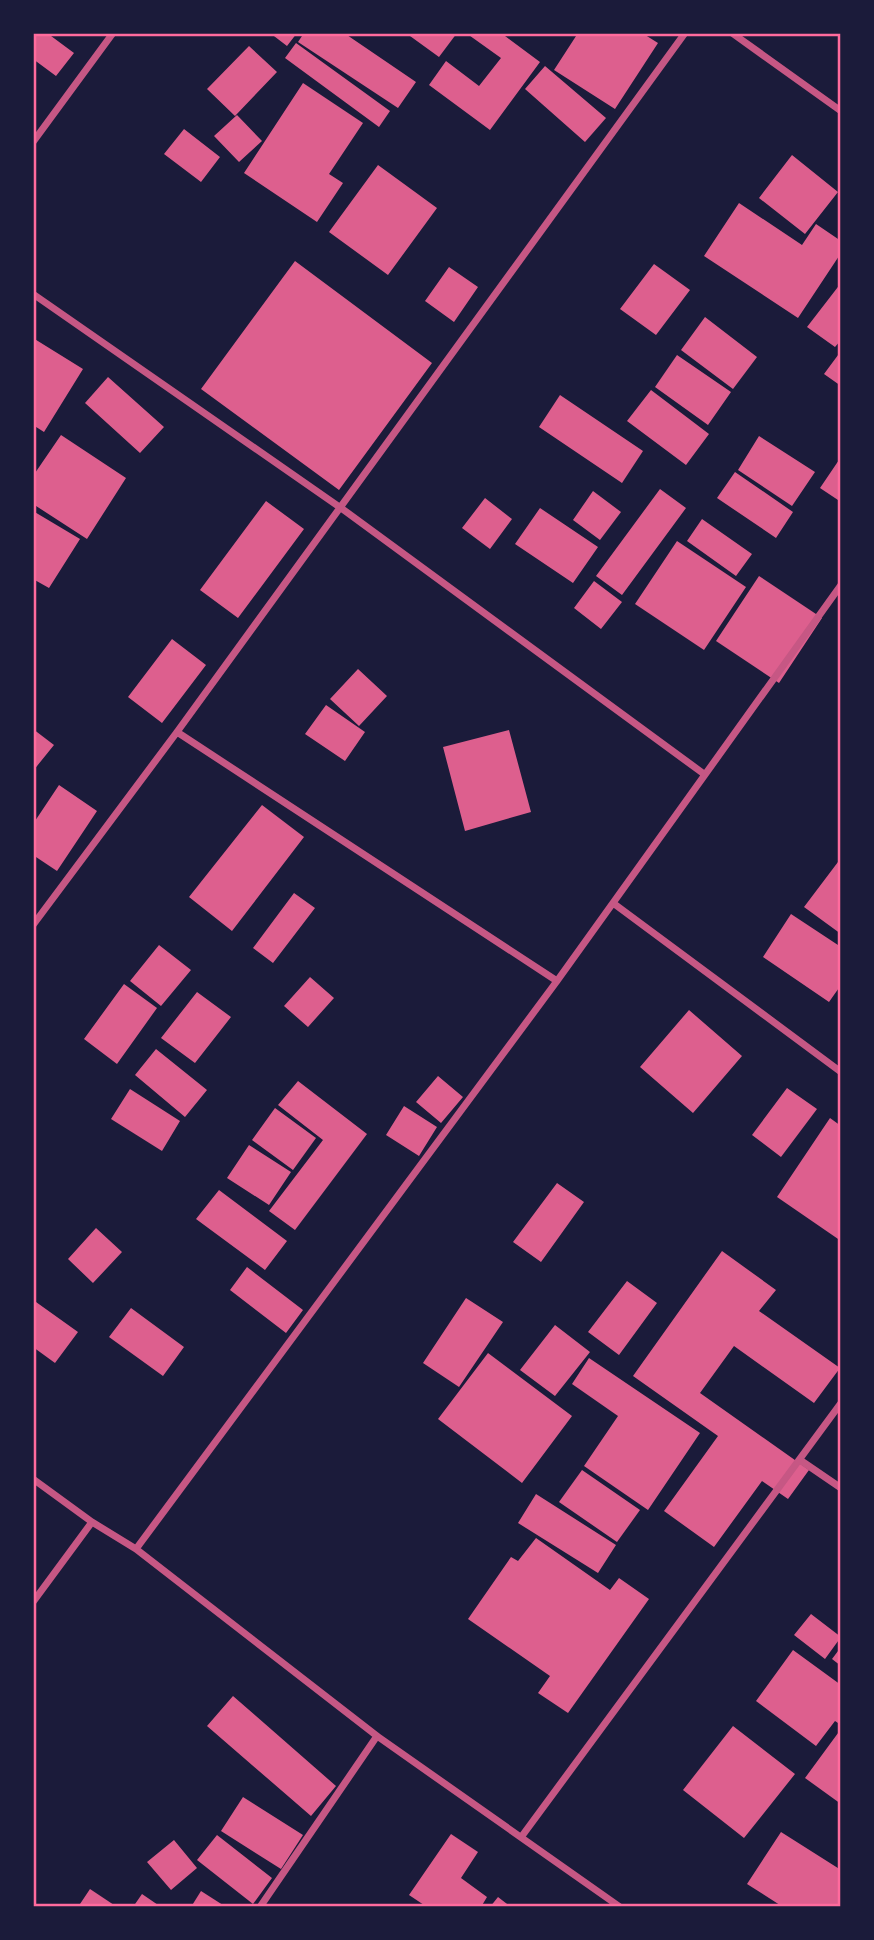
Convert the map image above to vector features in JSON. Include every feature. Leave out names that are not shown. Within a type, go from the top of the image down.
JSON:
[{"type":"street","points":[[33,142],[113,33]]},
{"type":"street","points":[[33,925],[341,508],[685,33]]},
{"type":"street","points":[[732,33],[841,111]]},
{"type":"street","points":[[33,293],[341,508],[704,774]]},
{"type":"street","points":[[136,1549],[557,981],[841,585]]},
{"type":"street","points":[[177,732],[557,981]]},
{"type":"street","points":[[613,903],[841,1072]]},
{"type":"street","points":[[522,1836],[841,1403]]},
{"type":"street","points":[[800,1460],[841,1488]]},
{"type":"street","points":[[33,1479],[92,1522],[136,1549],[377,1736],[620,1907]]},
{"type":"street","points":[[33,1602],[92,1522]]},
{"type":"street","points":[[260,1907],[377,1736]]},
{"type":"building","points":[[33,33],[47,33],[74,53],[56,76],[33,59]]},
{"type":"building","points":[[270,33],[297,33],[287,46]]},
{"type":"building","points":[[304,33],[344,33],[416,82],[398,108],[298,42]]},
{"type":"building","points":[[412,33],[457,33],[439,57],[410,36]]},
{"type":"building","points":[[466,33],[501,33],[540,62],[490,130],[429,85],[446,61],[479,86],[501,58]]},
{"type":"building","points":[[578,33],[642,33],[658,43],[615,109],[554,70]]},
{"type":"building","points":[[296,43],[390,111],[379,127],[285,58]]},
{"type":"building","points":[[249,46],[277,72],[235,116],[207,89]]},
{"type":"building","points":[[545,66],[606,118],[585,142],[525,89]]},
{"type":"building","points":[[303,83],[363,123],[329,174],[343,183],[317,222],[244,173]]},
{"type":"building","points":[[237,115],[262,141],[239,162],[214,136]]},
{"type":"building","points":[[184,129],[220,157],[201,182],[164,154]]},
{"type":"building","points":[[792,155],[838,192],[805,234],[759,198]]},
{"type":"building","points":[[378,165],[437,208],[388,275],[329,232]]},
{"type":"building","points":[[739,203],[802,245],[816,224],[841,241],[841,253],[798,318],[704,256]]},
{"type":"building","points":[[295,261],[432,363],[339,490],[201,389]]},
{"type":"building","points":[[654,264],[690,290],[656,335],[620,309]]},
{"type":"building","points":[[449,267],[478,287],[454,322],[425,301]]},
{"type":"building","points":[[841,283],[841,340],[835,347],[807,327]]},
{"type":"building","points":[[705,317],[757,357],[733,389],[681,350]]},
{"type":"building","points":[[33,338],[83,369],[44,432],[33,425]]},
{"type":"building","points":[[841,351],[841,386],[824,374]]},
{"type":"building","points":[[677,355],[731,392],[708,425],[655,387]]},
{"type":"building","points":[[108,377],[164,427],[140,453],[85,403]]},
{"type":"building","points":[[651,390],[709,434],[686,465],[627,421]]},
{"type":"building","points":[[560,395],[643,451],[622,483],[539,427]]},
{"type":"building","points":[[61,435],[126,478],[87,539],[33,504],[33,476]]},
{"type":"building","points":[[759,436],[815,472],[792,506],[738,470]]},
{"type":"building","points":[[841,457],[841,502],[820,488]]},
{"type":"building","points":[[735,472],[793,512],[776,538],[717,498]]},
{"type":"building","points":[[660,489],[686,508],[622,595],[596,576]]},
{"type":"building","points":[[593,491],[621,512],[600,540],[573,520]]},
{"type":"building","points":[[485,498],[512,519],[490,549],[462,528]]},
{"type":"building","points":[[266,501],[304,529],[238,618],[200,590]]},
{"type":"building","points":[[540,508],[598,547],[573,583],[515,544]]},
{"type":"building","points":[[33,511],[80,539],[49,588],[33,579]]},
{"type":"building","points":[[702,519],[752,554],[736,576],[687,541]]},
{"type":"building","points":[[677,541],[746,587],[704,650],[635,604]]},
{"type":"building","points":[[759,576],[822,618],[779,683],[716,641]]},
{"type":"building","points":[[594,581],[622,602],[601,629],[574,608]]},
{"type":"building","points":[[172,639],[206,665],[162,723],[128,697]]},
{"type":"building","points":[[358,669],[387,696],[359,726],[330,699]]},
{"type":"building","points":[[326,705],[365,732],[345,761],[305,734]]},
{"type":"building","points":[[33,729],[54,745],[33,771]]},
{"type":"building","points":[[509,730],[531,812],[465,831],[443,747]]},
{"type":"building","points":[[59,785],[97,811],[57,871],[33,855],[33,824]]},
{"type":"building","points":[[262,805],[304,837],[232,931],[189,897]]},
{"type":"building","points":[[841,858],[841,934],[804,907]]},
{"type":"building","points":[[294,893],[315,908],[273,963],[253,948]]},
{"type":"building","points":[[791,914],[841,947],[841,985],[829,1002],[763,957]]},
{"type":"building","points":[[159,945],[191,970],[161,1006],[130,981]]},
{"type":"building","points":[[310,977],[334,998],[308,1027],[284,1006]]},
{"type":"building","points":[[124,984],[157,1008],[117,1064],[84,1039]]},
{"type":"building","points":[[197,992],[231,1017],[195,1063],[161,1038]]},
{"type":"building","points":[[689,1010],[742,1056],[693,1113],[640,1067]]},
{"type":"building","points":[[156,1049],[207,1090],[185,1117],[135,1075]]},
{"type":"building","points":[[438,1076],[463,1097],[441,1123],[416,1102]]},
{"type":"building","points":[[298,1081],[367,1134],[295,1230],[269,1211],[323,1140],[278,1105]]},
{"type":"building","points":[[787,1088],[817,1109],[781,1157],[752,1135]]},
{"type":"building","points":[[130,1089],[180,1121],[162,1151],[111,1119]]},
{"type":"building","points":[[404,1106],[437,1127],[419,1156],[386,1135]]},
{"type":"building","points":[[275,1108],[316,1138],[293,1170],[252,1140]]},
{"type":"building","points":[[830,1118],[841,1126],[841,1241],[777,1197]]},
{"type":"building","points":[[249,1145],[291,1172],[269,1205],[227,1178]]},
{"type":"building","points":[[557,1183],[584,1202],[541,1262],[513,1242]]},
{"type":"building","points":[[219,1190],[287,1241],[265,1270],[196,1219]]},
{"type":"building","points":[[96,1228],[122,1252],[93,1283],[68,1259]]},
{"type":"building","points":[[722,1251],[776,1290],[759,1311],[840,1368],[814,1403],[734,1346],[700,1393],[809,1470],[788,1499],[762,1481],[714,1547],[664,1511],[718,1436],[633,1376]]},
{"type":"building","points":[[247,1267],[303,1310],[286,1333],[230,1290]]},
{"type":"building","points":[[627,1281],[657,1303],[619,1355],[588,1332]]},
{"type":"building","points":[[466,1298],[503,1322],[459,1387],[423,1363]]},
{"type":"building","points":[[36,1302],[78,1332],[55,1363],[33,1347]]},
{"type":"building","points":[[131,1308],[184,1347],[163,1376],[109,1337]]},
{"type":"building","points":[[555,1325],[590,1352],[555,1396],[520,1370]]},
{"type":"building","points":[[488,1353],[572,1416],[522,1483],[438,1419]]},
{"type":"building","points":[[589,1358],[700,1433],[648,1510],[584,1466],[618,1416],[572,1384]]},
{"type":"building","points":[[582,1470],[640,1510],[617,1542],[559,1502]]},
{"type":"building","points":[[536,1494],[616,1545],[598,1573],[518,1523]]},
{"type":"building","points":[[536,1538],[610,1590],[619,1578],[649,1599],[568,1713],[538,1693],[550,1676],[468,1619],[511,1557],[518,1561]]},
{"type":"building","points":[[811,1614],[841,1637],[825,1659],[794,1635]]},
{"type":"building","points":[[841,1647],[841,1666],[832,1659]]},
{"type":"building","points":[[793,1650],[841,1685],[841,1725],[835,1721],[816,1746],[756,1701]]},
{"type":"building","points":[[233,1696],[336,1786],[311,1816],[207,1726]]},
{"type":"building","points":[[733,1726],[795,1774],[744,1838],[683,1790]]},
{"type":"building","points":[[841,1729],[841,1804],[805,1778]]},
{"type":"building","points":[[243,1797],[303,1835],[281,1869],[221,1831]]},
{"type":"building","points":[[781,1832],[841,1870],[841,1907],[783,1907],[747,1884]]},
{"type":"building","points":[[451,1834],[478,1852],[461,1878],[487,1897],[481,1907],[427,1907],[409,1895]]},
{"type":"building","points":[[217,1835],[272,1878],[253,1904],[197,1860]]},
{"type":"building","points":[[174,1840],[197,1868],[171,1890],[147,1862]]},
{"type":"building","points":[[90,1889],[117,1907],[78,1907]]},
{"type":"building","points":[[201,1891],[226,1907],[191,1907]]},
{"type":"building","points":[[142,1894],[161,1907],[133,1907]]},
{"type":"building","points":[[498,1897],[511,1907],[490,1907]]}]
